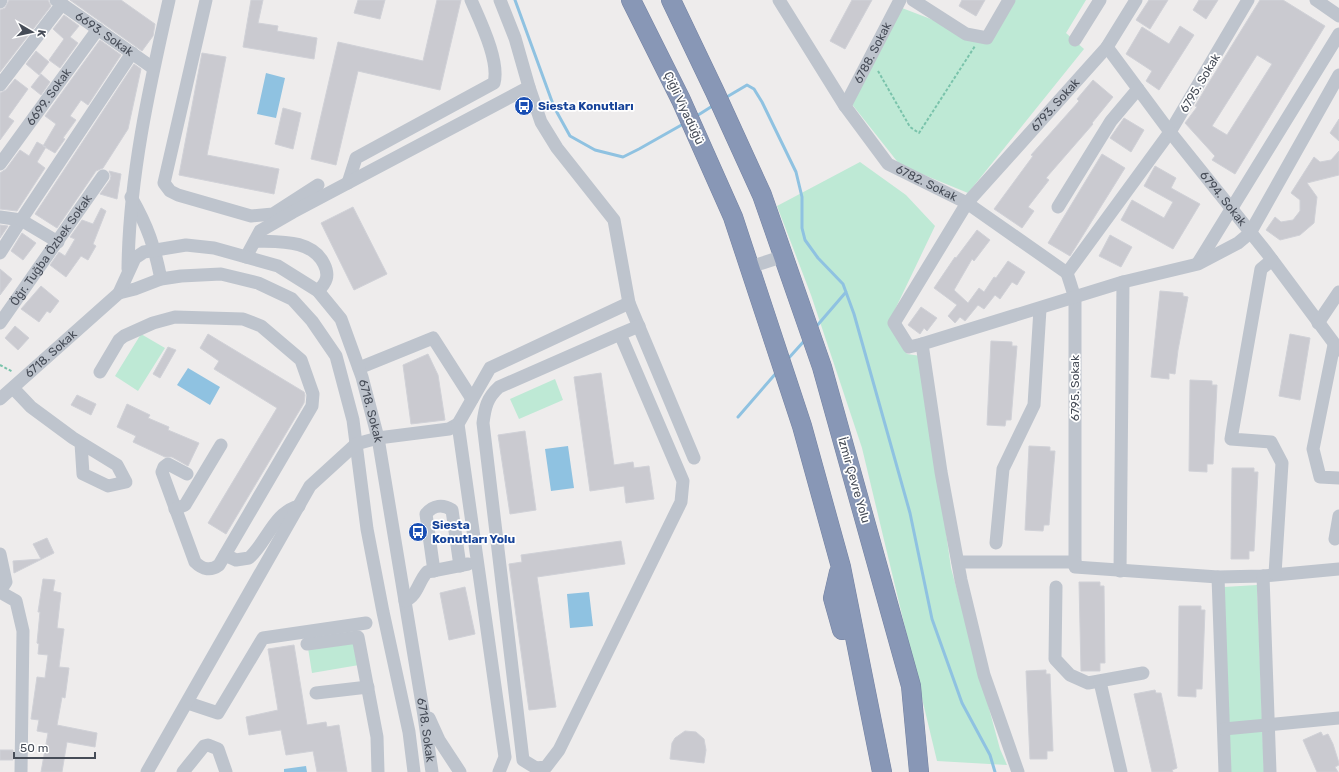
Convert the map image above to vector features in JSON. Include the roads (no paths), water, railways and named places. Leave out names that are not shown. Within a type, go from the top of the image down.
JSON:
[{"type":"highway","name":"İzmir Çevre Yolu","points":[[670,0],[715,92],[762,195],[822,367],[911,686],[919,772]]},
{"type":"highway","name":"Çiğli Viyadüğü","points":[[633,4],[681,100],[732,217],[750,267]]},
{"type":"highway","points":[[750,267],[802,426],[841,567],[882,772]]},
{"type":"highway","points":[[841,567],[833,598],[848,653],[869,772]]},
{"type":"highway","points":[[911,686],[929,772]]},
{"type":"street","points":[[135,289],[128,270],[131,197],[153,68],[169,0]]},
{"type":"street","points":[[206,0],[164,183],[170,191],[178,195],[251,216],[273,214],[318,185]]},
{"type":"street","points":[[348,183],[356,158],[494,83],[495,75],[490,44],[471,0]]},
{"type":"street","points":[[500,0],[515,38],[541,122],[556,148],[614,220],[629,303],[694,458]]},
{"type":"street","name":"6788. Sokak","points":[[845,106],[900,0]]},
{"type":"street","points":[[913,0],[966,34],[987,38],[1009,0]]},
{"type":"street","points":[[1075,40],[1100,0]]},
{"type":"street","name":"6793. Sokak","points":[[922,344],[909,347],[894,323],[967,203],[1107,47],[1136,0]]},
{"type":"street","name":"6795. Sokak","points":[[1075,562],[1075,298],[1067,273],[1170,132],[1248,0]]},
{"type":"street","points":[[1316,0],[1339,16]]},
{"type":"street","name":"6782. Sokak","points":[[780,1],[845,106],[888,164],[967,203],[1067,273]]},
{"type":"street","points":[[0,85],[59,2]]},
{"type":"street","name":"6693. Sokak","points":[[59,2],[153,68]]},
{"type":"street","name":"6699. Sokak","points":[[0,164],[98,29]]},
{"type":"street","points":[[1198,264],[1339,34]]},
{"type":"street","name":"6794. Sokak","points":[[1107,47],[1170,132],[1272,260],[1336,348]]},
{"type":"street","points":[[0,253],[132,53]]},
{"type":"street","points":[[1018,772],[984,675],[958,562],[941,472],[922,344],[1123,282],[1198,264],[1238,243],[1250,233],[1339,75]]},
{"type":"street","points":[[246,257],[260,231],[529,87]]},
{"type":"street","points":[[1058,207],[1111,121],[1138,89]]},
{"type":"street","name":"Öğr. Tuğba Özbek Sokak","points":[[0,323],[103,176]]},
{"type":"street","points":[[131,197],[146,223],[155,250],[161,278]]},
{"type":"street","points":[[0,217],[21,220],[58,242]]},
{"type":"street","points":[[255,241],[296,244],[309,248],[315,252],[324,264],[327,274],[326,282],[318,292]]},
{"type":"street","name":"6718. Sokak","points":[[0,399],[119,293],[128,270],[135,258],[144,252],[186,245],[214,248],[278,266],[318,292],[341,319],[359,368],[378,438],[423,706],[432,772]]},
{"type":"street","points":[[750,267],[784,256]]},
{"type":"street","points":[[1270,772],[1269,575],[1282,463],[1271,442],[1232,439],[1261,269],[1272,260]]},
{"type":"street","name":"6718. Sokak","points":[[119,293],[135,289],[161,278],[221,274],[258,283],[292,299],[312,321],[336,356],[353,420],[368,529],[383,612],[410,732],[414,772]]},
{"type":"street","points":[[1120,571],[1123,282]]},
{"type":"street","points":[[1318,323],[1339,292]]},
{"type":"street","points":[[147,772],[188,703],[310,486],[356,444],[378,438],[450,429],[458,424],[490,368],[629,303]]},
{"type":"street","points":[[996,543],[1003,469],[1034,405],[1040,308]]},
{"type":"street","points":[[100,372],[113,347],[124,336],[153,323],[175,317],[250,321],[261,326],[301,360],[305,367],[313,394],[312,406],[225,555],[216,567],[207,569],[196,562],[162,474],[162,469],[168,464],[187,474]]},
{"type":"street","points":[[620,334],[683,481],[681,502],[559,750],[546,767],[536,768],[523,760],[484,422],[485,405],[490,395],[500,387],[620,334],[639,326]]},
{"type":"street","points":[[359,368],[433,338],[472,399]]},
{"type":"street","points":[[1336,348],[1313,449],[1320,477],[1339,478]]},
{"type":"street","points":[[13,388],[31,407],[81,443]]},
{"type":"street","points":[[458,424],[505,757],[499,772]]},
{"type":"street","points":[[175,509],[185,505],[221,445]]},
{"type":"street","points":[[225,555],[236,560],[249,558],[281,516],[290,509],[299,506]]},
{"type":"street","points":[[434,571],[426,514],[432,508],[439,506],[452,510],[460,566]]},
{"type":"street","points":[[1335,539],[1339,516]]},
{"type":"street","points":[[0,554],[6,582],[0,592],[16,601],[23,631],[21,772]]},
{"type":"street","points":[[958,562],[1075,562],[1075,567],[1218,577],[1269,575],[1339,569]]},
{"type":"street","points":[[405,600],[415,594],[421,580],[427,572],[478,563]]},
{"type":"street","points":[[1218,577],[1225,772]]},
{"type":"street","points":[[1056,586],[1056,660],[1070,675],[1088,683],[1143,673]]},
{"type":"street","points":[[188,703],[218,713],[263,638],[366,623]]},
{"type":"street","points":[[307,644],[358,637],[377,737],[378,772]]},
{"type":"street","points":[[1100,682],[1121,772]]},
{"type":"street","points":[[316,693],[368,687]]},
{"type":"street","points":[[423,706],[439,740],[460,772]]},
{"type":"street","points":[[1224,729],[1339,718]]},
{"type":"street","points":[[183,772],[189,762],[204,746],[208,745],[218,749],[226,772]]},
{"type":"water","points":[[266,73],[285,78],[276,118],[257,114]]},
{"type":"water","points":[[188,368],[220,387],[210,405],[177,385]]},
{"type":"water","points":[[568,446],[574,488],[551,491],[545,449]]},
{"type":"water","points":[[589,592],[593,626],[570,628],[567,594]]},
{"type":"water","points":[[306,766],[307,772],[284,772],[284,769]]},
{"type":"waterway","points":[[515,0],[554,107],[570,136],[595,150],[623,157],[685,123]]},
{"type":"waterway","points":[[725,98],[747,85],[754,89],[762,102],[796,172],[802,197],[802,228],[805,240],[818,258],[843,284],[854,314],[910,513],[932,619],[962,703],[990,755],[995,772]]},
{"type":"waterway","points":[[695,117],[714,105]]},
{"type":"waterway","points":[[815,328],[846,292]]},
{"type":"waterway","points":[[787,360],[805,340]]},
{"type":"waterway","points":[[738,417],[777,372]]},
{"type":"place","name":"Siesta Konutları","points":[[524,106]]},
{"type":"place","name":"Siesta Konutları Yolu","points":[[418,532]]}]
